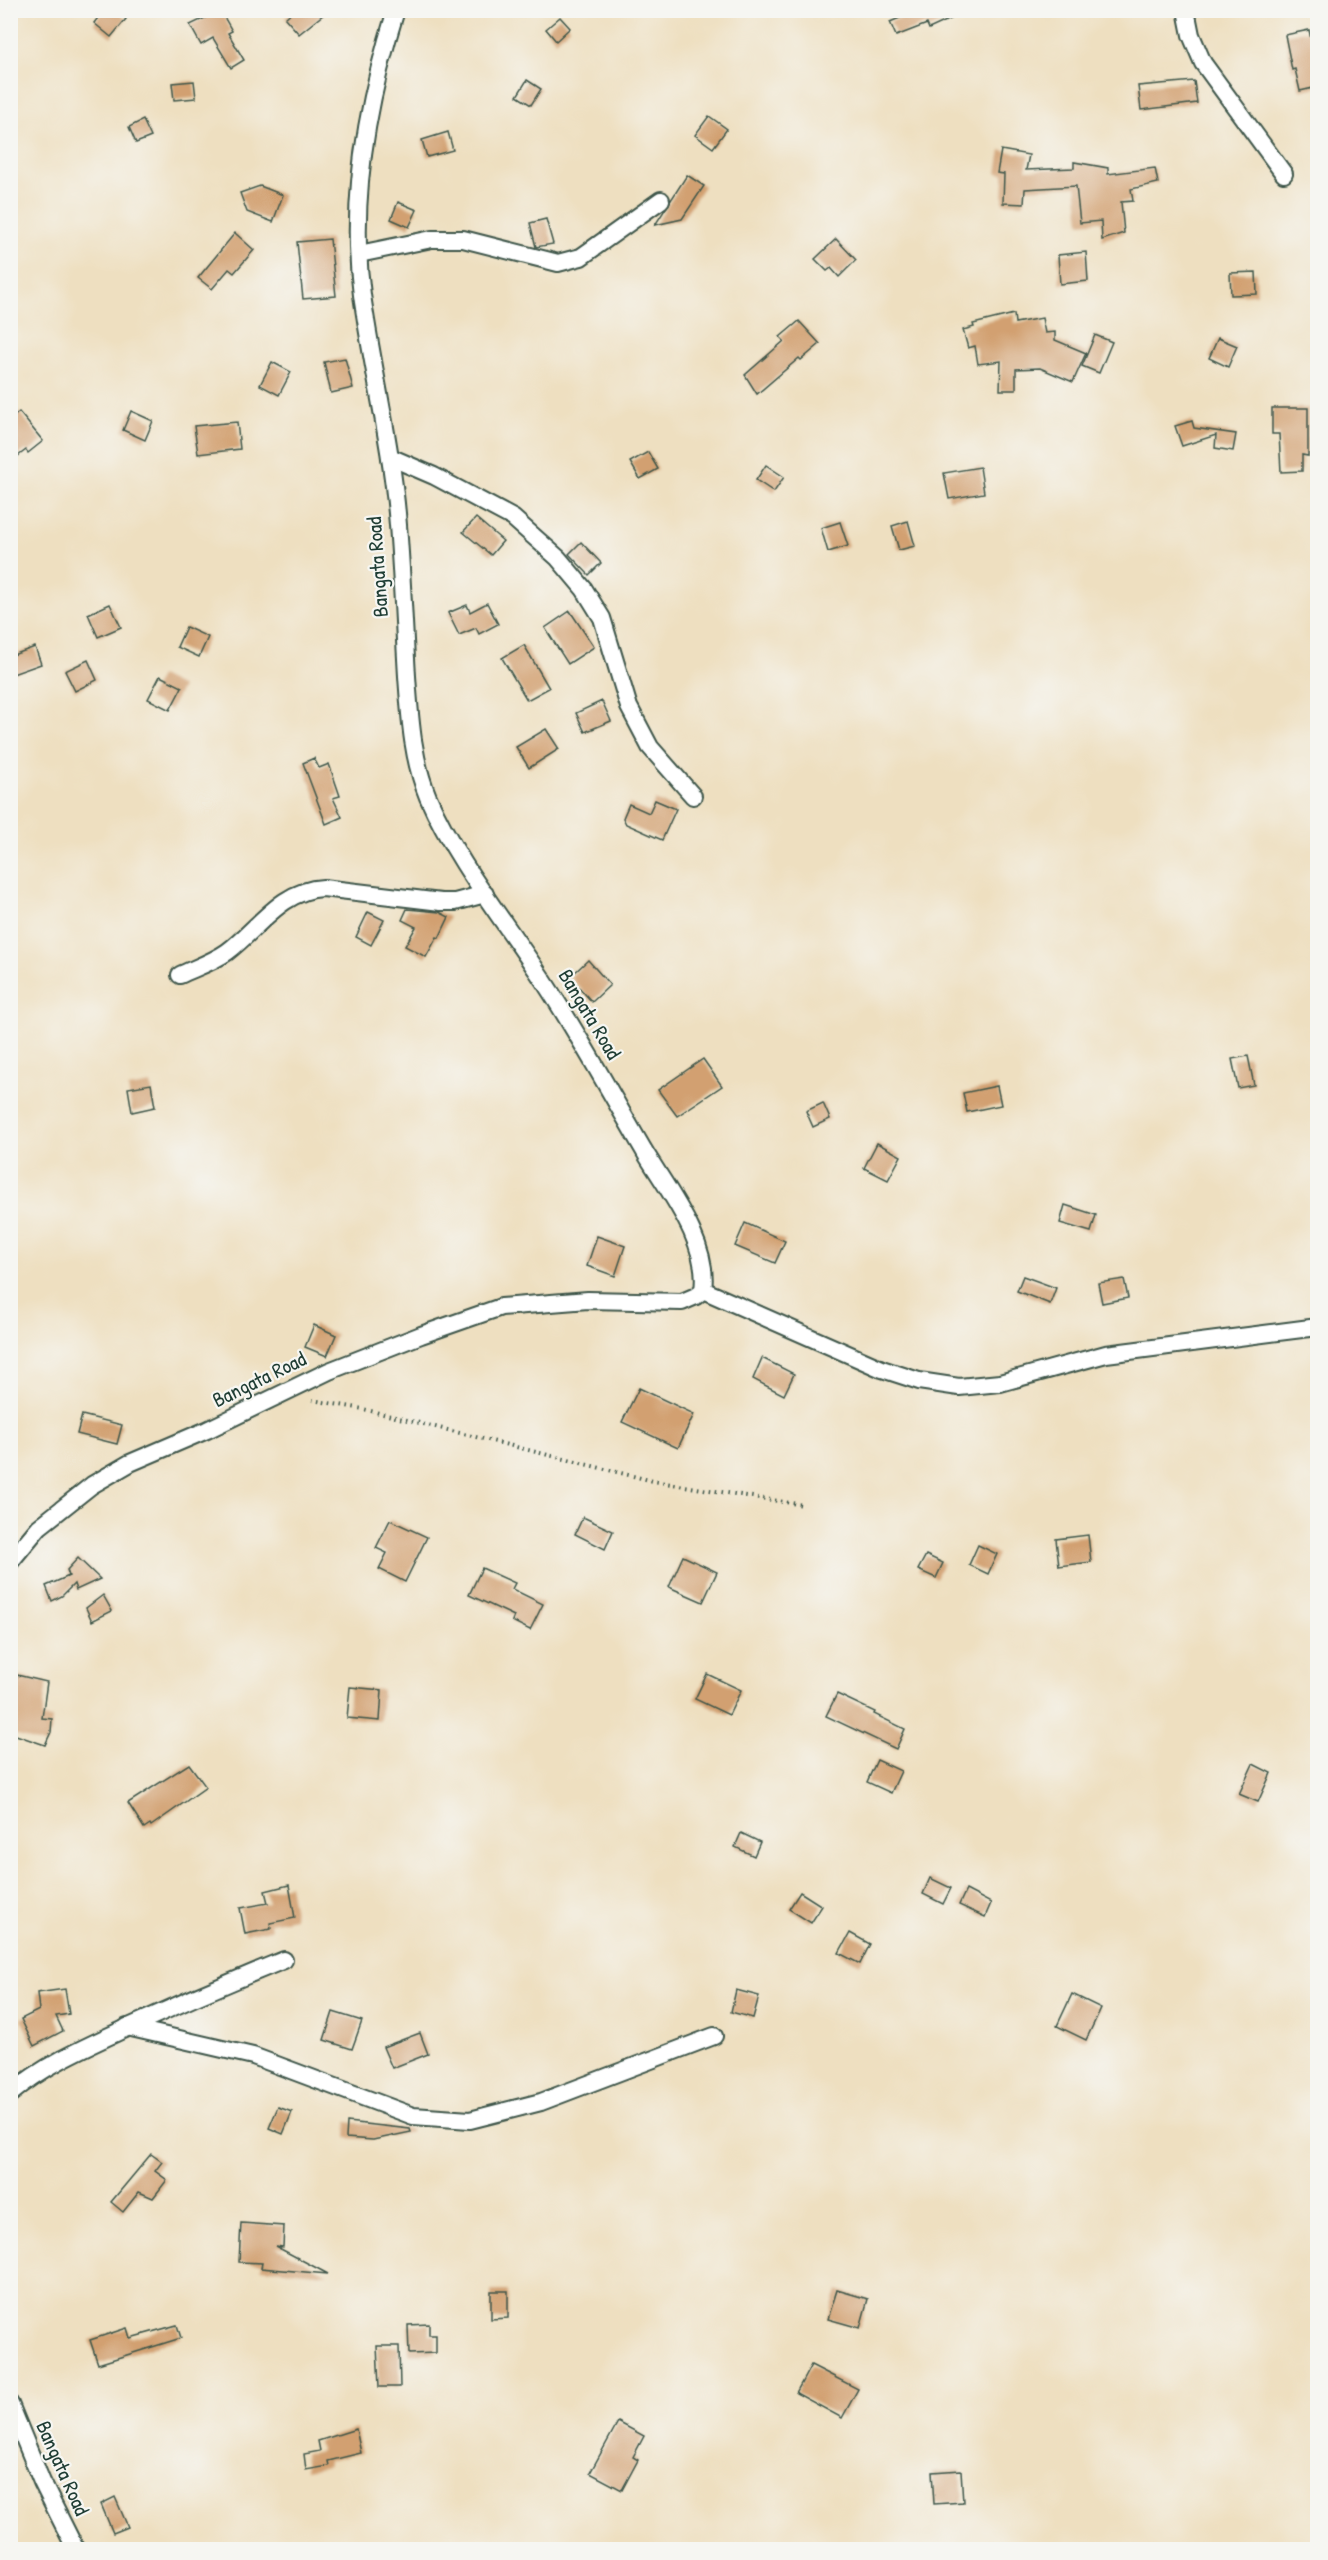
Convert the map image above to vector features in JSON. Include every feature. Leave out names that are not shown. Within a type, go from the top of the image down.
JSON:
[{"type":"street","name":"Bangata Road","points":[[10,1562],[39,1527],[92,1485],[130,1462],[207,1430],[329,1371],[501,1307],[588,1300],[682,1302],[703,1290],[703,1265],[687,1222],[564,1012],[448,835],[428,795],[412,739],[398,524],[390,457],[362,293],[358,254],[366,127],[376,78],[396,10]]},
{"type":"street","points":[[1186,10],[1191,35],[1203,63],[1284,174]]},
{"type":"street","points":[[358,254],[432,238],[463,239],[558,263],[581,257],[661,200]]},
{"type":"street","points":[[390,457],[434,476],[513,518],[558,558],[584,589],[602,618],[629,707],[650,747],[693,796]]},
{"type":"street","points":[[180,975],[226,953],[280,905],[306,889],[323,888],[441,902],[455,902],[485,894]]},
{"type":"street","points":[[703,1290],[882,1369],[920,1381],[959,1387],[1000,1383],[1106,1354],[1317,1327]]},
{"type":"street","points":[[10,2094],[58,2059],[284,1960]]},
{"type":"street","points":[[127,2027],[253,2056],[413,2116],[470,2120],[541,2102],[714,2036]]},
{"type":"street","name":"Bangata Road","points":[[10,2404],[42,2482],[76,2550]]},
{"type":"path","points":[[310,1399],[363,1409],[653,1481],[803,1506]]},
{"type":"building","points":[[104,10],[116,10],[126,19],[111,37],[94,23]]},
{"type":"building","points":[[212,10],[220,10],[232,31],[228,33],[244,60],[231,68],[213,38],[201,45],[190,25],[205,18],[203,15]]},
{"type":"building","points":[[294,10],[329,10],[299,34],[285,18]]},
{"type":"building","points":[[919,10],[970,10],[929,29],[927,24],[896,36],[890,22]]},
{"type":"building","points":[[560,17],[570,28],[556,41],[546,29]]},
{"type":"building","points":[[1309,30],[1317,66],[1317,87],[1300,91],[1295,69],[1292,70],[1285,35]]},
{"type":"building","points":[[527,80],[541,89],[531,105],[517,96]]},
{"type":"building","points":[[194,81],[196,98],[174,100],[172,83]]},
{"type":"building","points":[[1194,81],[1197,103],[1141,110],[1138,86]]},
{"type":"building","points":[[709,116],[727,129],[713,148],[695,135]]},
{"type":"building","points":[[143,120],[151,137],[136,143],[129,127]]},
{"type":"building","points":[[448,132],[453,150],[427,157],[422,140]]},
{"type":"building","points":[[1001,150],[1029,155],[1026,170],[1074,168],[1074,162],[1108,168],[1108,174],[1155,168],[1158,183],[1131,189],[1133,201],[1121,202],[1124,233],[1102,240],[1101,221],[1080,223],[1076,186],[1025,189],[1024,204],[1003,203],[1004,174],[997,173]]},
{"type":"building","points":[[687,175],[704,186],[682,219],[655,225]]},
{"type":"building","points":[[260,186],[283,195],[273,222],[247,212],[240,193]]},
{"type":"building","points":[[398,202],[417,210],[409,227],[391,219]]},
{"type":"building","points":[[546,219],[553,244],[536,247],[530,223]]},
{"type":"building","points":[[235,233],[254,250],[234,273],[229,269],[212,289],[198,278]]},
{"type":"building","points":[[330,239],[336,296],[303,299],[297,242]]},
{"type":"building","points":[[836,239],[856,260],[839,277],[831,268],[827,271],[815,259]]},
{"type":"building","points":[[1086,252],[1088,281],[1060,284],[1058,255]]},
{"type":"building","points":[[1256,272],[1257,294],[1231,295],[1230,273]]},
{"type":"building","points":[[1014,314],[1015,323],[1042,318],[1045,333],[1055,332],[1055,340],[1086,353],[1073,382],[1040,368],[1016,369],[1016,390],[1000,390],[1001,361],[978,364],[975,346],[968,348],[963,330],[974,327],[973,324]]},
{"type":"building","points":[[799,321],[820,344],[801,360],[799,358],[757,394],[745,375],[784,341],[780,337]]},
{"type":"building","points":[[1095,335],[1112,342],[1099,373],[1082,366]]},
{"type":"building","points":[[1218,338],[1237,346],[1228,367],[1209,358]]},
{"type":"building","points":[[345,358],[353,388],[331,393],[324,362]]},
{"type":"building","points":[[272,362],[291,372],[279,395],[260,385]]},
{"type":"building","points":[[1272,408],[1308,408],[1308,456],[1302,455],[1302,471],[1281,472],[1279,434],[1272,434]]},
{"type":"building","points":[[131,411],[153,421],[145,440],[123,430]]},
{"type":"building","points":[[19,412],[43,441],[28,453],[26,450],[10,462],[10,420]]},
{"type":"building","points":[[1192,421],[1194,428],[1236,434],[1233,451],[1215,448],[1216,435],[1182,446],[1175,426]]},
{"type":"building","points":[[237,422],[240,449],[198,454],[194,426]]},
{"type":"building","points":[[648,452],[658,469],[640,479],[630,462]]},
{"type":"building","points":[[766,465],[784,477],[774,492],[756,480]]},
{"type":"building","points":[[980,467],[984,493],[949,499],[944,473]]},
{"type":"building","points":[[476,518],[503,541],[491,555],[463,532]]},
{"type":"building","points":[[908,521],[915,546],[899,550],[892,526]]},
{"type":"building","points":[[840,522],[848,546],[828,552],[821,528]]},
{"type":"building","points":[[581,542],[601,563],[589,575],[569,554]]},
{"type":"building","points":[[487,603],[498,624],[479,634],[476,628],[459,635],[448,613],[467,605],[470,612]]},
{"type":"building","points":[[110,604],[121,627],[98,637],[88,614]]},
{"type":"building","points":[[570,611],[594,647],[568,664],[545,628]]},
{"type":"building","points":[[186,627],[208,637],[199,657],[177,647]]},
{"type":"building","points":[[524,645],[549,688],[527,700],[502,658]]},
{"type":"building","points":[[35,647],[41,664],[10,675],[10,656]]},
{"type":"building","points":[[88,660],[97,680],[75,691],[65,671]]},
{"type":"building","points":[[160,676],[182,687],[170,710],[148,699]]},
{"type":"building","points":[[602,701],[611,721],[585,732],[576,713]]},
{"type":"building","points":[[546,729],[559,749],[529,768],[516,747]]},
{"type":"building","points":[[314,758],[319,768],[329,764],[340,796],[333,798],[342,817],[326,824],[303,763]]},
{"type":"building","points":[[655,800],[676,809],[662,840],[626,824],[623,818],[629,804],[649,813]]},
{"type":"building","points":[[407,909],[439,912],[449,917],[426,957],[405,946],[416,927],[402,920]]},
{"type":"building","points":[[368,912],[384,920],[371,945],[356,937]]},
{"type":"building","points":[[588,960],[610,985],[592,1002],[570,977]]},
{"type":"building","points":[[1248,1056],[1254,1085],[1238,1088],[1232,1059]]},
{"type":"building","points":[[703,1059],[722,1086],[677,1116],[658,1090]]},
{"type":"building","points":[[151,1084],[155,1107],[132,1112],[128,1088]]},
{"type":"building","points":[[997,1086],[1001,1105],[967,1112],[963,1093]]},
{"type":"building","points":[[823,1103],[830,1119],[813,1127],[806,1111]]},
{"type":"building","points":[[877,1143],[901,1156],[888,1180],[864,1168]]},
{"type":"building","points":[[1065,1205],[1096,1215],[1091,1232],[1060,1223]]},
{"type":"building","points":[[745,1223],[785,1241],[775,1263],[735,1246]]},
{"type":"building","points":[[597,1236],[625,1246],[615,1276],[587,1266]]},
{"type":"building","points":[[1023,1276],[1056,1288],[1050,1304],[1017,1291]]},
{"type":"building","points":[[1124,1279],[1128,1298],[1102,1303],[1098,1283]]},
{"type":"building","points":[[314,1325],[336,1335],[327,1356],[305,1347]]},
{"type":"building","points":[[762,1358],[794,1374],[784,1395],[753,1379]]},
{"type":"building","points":[[639,1388],[694,1414],[678,1448],[622,1422]]},
{"type":"building","points":[[82,1415],[122,1425],[117,1444],[77,1434]]},
{"type":"building","points":[[583,1517],[613,1531],[605,1549],[575,1534]]},
{"type":"building","points":[[390,1520],[427,1537],[405,1582],[379,1569],[387,1553],[376,1548]]},
{"type":"building","points":[[1088,1535],[1091,1562],[1059,1566],[1056,1539]]},
{"type":"building","points":[[978,1545],[997,1554],[988,1574],[969,1565]]},
{"type":"building","points":[[926,1555],[943,1563],[936,1578],[918,1570]]},
{"type":"building","points":[[683,1556],[717,1572],[703,1602],[669,1587]]},
{"type":"building","points":[[78,1558],[100,1579],[76,1590],[74,1584],[62,1596],[52,1601],[46,1586],[69,1576],[67,1570]]},
{"type":"building","points":[[482,1568],[515,1583],[512,1589],[543,1604],[530,1630],[512,1621],[514,1616],[469,1595]]},
{"type":"building","points":[[103,1595],[112,1611],[92,1621],[86,1608]]},
{"type":"building","points":[[707,1674],[741,1690],[729,1715],[695,1699]]},
{"type":"building","points":[[17,1675],[47,1682],[42,1718],[52,1719],[51,1732],[45,1745],[10,1733],[10,1693],[13,1693]]},
{"type":"building","points":[[350,1687],[382,1690],[380,1721],[347,1718]]},
{"type":"building","points":[[837,1694],[905,1729],[896,1749],[826,1716]]},
{"type":"building","points":[[877,1760],[901,1771],[891,1793],[867,1782]]},
{"type":"building","points":[[189,1764],[206,1787],[151,1826],[150,1824],[144,1828],[128,1803]]},
{"type":"building","points":[[1253,1764],[1271,1773],[1258,1802],[1239,1794]]},
{"type":"building","points":[[741,1833],[760,1842],[754,1856],[735,1847]]},
{"type":"building","points":[[930,1878],[951,1888],[943,1904],[923,1894]]},
{"type":"building","points":[[289,1885],[295,1918],[270,1923],[271,1929],[245,1934],[240,1908],[268,1903],[265,1891]]},
{"type":"building","points":[[966,1890],[991,1903],[985,1917],[959,1905]]},
{"type":"building","points":[[800,1892],[822,1906],[811,1923],[789,1909]]},
{"type":"building","points":[[850,1933],[870,1944],[860,1964],[839,1953]]},
{"type":"building","points":[[65,1989],[69,2014],[56,2016],[63,2031],[34,2046],[21,2019],[39,2010],[37,1993]]},
{"type":"building","points":[[736,1990],[759,1996],[753,2018],[731,2012]]},
{"type":"building","points":[[1072,1994],[1101,2008],[1086,2040],[1057,2026]]},
{"type":"building","points":[[333,2012],[362,2021],[352,2049],[324,2040]]},
{"type":"building","points":[[420,2033],[428,2054],[392,2068],[383,2047]]},
{"type":"building","points":[[278,2107],[292,2112],[283,2134],[269,2128]]},
{"type":"building","points":[[347,2122],[410,2129],[411,2132],[373,2140],[346,2138]]},
{"type":"building","points":[[151,2154],[162,2162],[155,2171],[167,2180],[153,2198],[139,2192],[123,2212],[111,2202]]},
{"type":"building","points":[[241,2223],[284,2226],[283,2247],[275,2246],[328,2274],[261,2268],[262,2263],[239,2262]]},
{"type":"building","points":[[837,2290],[868,2299],[860,2328],[828,2319]]},
{"type":"building","points":[[491,2291],[508,2291],[508,2318],[491,2319]]},
{"type":"building","points":[[429,2324],[429,2335],[436,2335],[436,2353],[409,2354],[408,2325]]},
{"type":"building","points":[[177,2325],[181,2338],[98,2364],[90,2340],[127,2328],[130,2338]]},
{"type":"building","points":[[377,2346],[399,2346],[400,2387],[379,2387]]},
{"type":"building","points":[[811,2365],[858,2389],[842,2418],[796,2393]]},
{"type":"building","points":[[618,2422],[644,2436],[633,2457],[638,2460],[622,2490],[590,2473]]},
{"type":"building","points":[[356,2429],[361,2453],[328,2461],[329,2466],[306,2470],[304,2454],[320,2451],[318,2441]]},
{"type":"building","points":[[961,2470],[963,2502],[934,2504],[932,2472]]},
{"type":"building","points":[[115,2497],[128,2527],[113,2533],[101,2504]]}]
